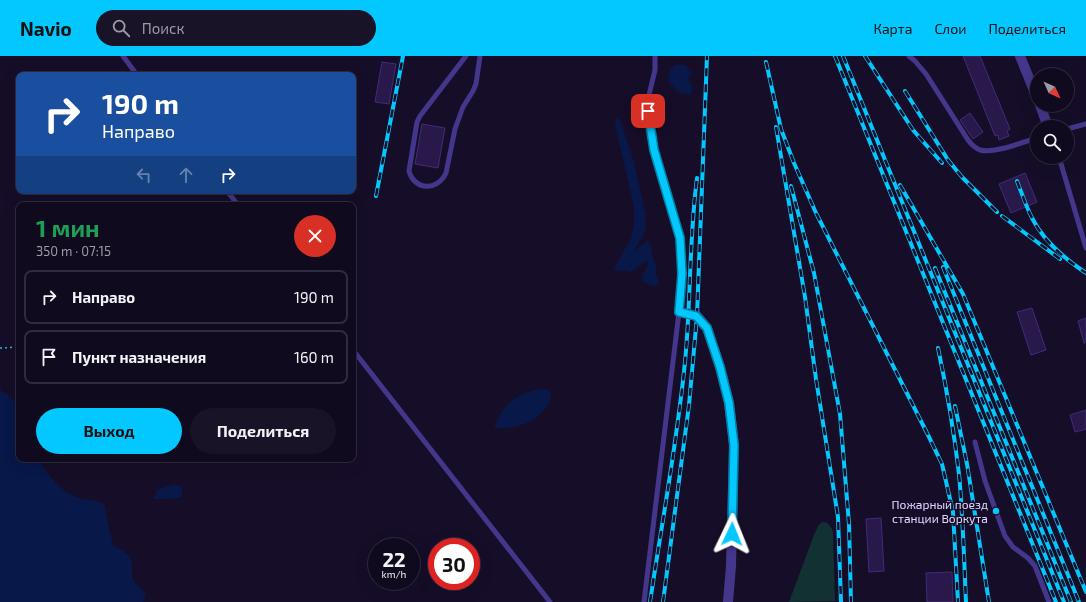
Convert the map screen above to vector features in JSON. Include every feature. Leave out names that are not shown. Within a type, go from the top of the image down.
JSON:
[{"type":"street","points":[[1020,56],[1030,81]]},
{"type":"street","points":[[679,312],[696,316],[707,328],[720,367],[729,403],[734,445],[731,566],[728,602]]},
{"type":"lane","points":[[122,56],[135,72]]},
{"type":"lane","points":[[466,56],[417,122],[409,171],[410,176],[414,181],[422,185],[434,186],[440,183],[446,173],[455,129],[463,107],[476,84],[480,56]]},
{"type":"lane","points":[[644,602],[679,312],[682,274],[680,238],[654,150],[648,111],[648,99],[655,70],[655,56]]},
{"type":"lane","points":[[909,56],[926,74],[968,140],[974,146],[981,150],[990,151],[1030,140]]},
{"type":"lane","points":[[1074,127],[1086,123]]},
{"type":"lane","points":[[1061,164],[1086,248]]},
{"type":"lane","points":[[229,194],[236,202]]},
{"type":"lane","points":[[356,354],[550,602]]},
{"type":"lane","points":[[975,442],[985,481],[1005,536],[1013,547],[1028,558],[1035,566],[1049,602]]},
{"type":"path","points":[[0,348],[16,348]]},
{"type":"green space","points":[[822,522],[828,524],[833,532],[835,601],[789,602],[814,535],[818,526]]},
{"type":"water","points":[[675,65],[685,65],[692,74],[688,79],[693,88],[690,95],[680,93],[670,84],[668,78],[670,70]]},
{"type":"water","points":[[616,118],[620,120],[634,162],[646,217],[645,232],[633,252],[648,240],[657,269],[655,273],[659,282],[656,286],[651,286],[644,282],[642,277],[648,265],[647,260],[630,272],[624,270],[617,271],[614,269],[631,238],[634,223],[634,207],[615,124]]},
{"type":"water","points":[[546,389],[551,393],[547,406],[538,416],[533,420],[520,425],[508,428],[494,428],[501,412],[511,401],[531,391]]},
{"type":"water","points":[[0,390],[7,394],[16,403],[16,462],[41,462],[50,477],[66,492],[79,498],[98,501],[104,504],[113,545],[128,555],[132,566],[132,579],[146,594],[143,602],[0,602]]},
{"type":"water","points":[[174,484],[182,487],[182,497],[154,499],[157,490]]},
{"type":"building","points":[[963,56],[980,56],[1010,129],[1007,131],[1009,136],[999,140],[998,135],[995,136]]},
{"type":"building","points":[[382,62],[396,64],[389,104],[375,102]]},
{"type":"building","points":[[970,113],[983,132],[973,139],[960,120]]},
{"type":"building","points":[[422,124],[445,128],[438,168],[415,164]]},
{"type":"building","points":[[1025,173],[1037,202],[1011,213],[999,184]]},
{"type":"building","points":[[1032,308],[1046,350],[1031,355],[1017,312]]},
{"type":"building","points":[[1086,318],[1086,343],[1084,343],[1078,321]]},
{"type":"building","points":[[1086,410],[1086,429],[1075,432],[1070,415]]},
{"type":"building","points":[[881,518],[884,571],[869,572],[866,519]]},
{"type":"building","points":[[952,572],[953,602],[927,602],[926,573]]},
{"type":"railway","points":[[376,196],[403,56]]},
{"type":"railway","points":[[663,602],[689,405],[697,316],[707,56]]},
{"type":"railway","points":[[835,56],[1056,602]]},
{"type":"railway","points":[[843,56],[1064,602]]},
{"type":"railway","points":[[865,56],[913,130],[942,163]]},
{"type":"railway","points":[[766,62],[781,129],[794,163],[816,213],[942,464],[953,512],[958,602]]},
{"type":"railway","points":[[905,91],[948,160],[962,177],[997,212]]},
{"type":"railway","points":[[776,127],[805,297],[816,379],[838,517],[841,602]]},
{"type":"railway","points":[[650,602],[682,392],[687,339],[694,201],[697,178]]},
{"type":"railway","points":[[1017,181],[1037,227],[1063,256],[1086,273]]},
{"type":"railway","points":[[900,185],[963,294],[1086,592]]},
{"type":"railway","points":[[791,186],[814,273],[840,414],[849,524],[851,602]]},
{"type":"railway","points":[[1002,216],[1060,259]]},
{"type":"railway","points":[[943,267],[1079,602]]},
{"type":"railway","points":[[935,268],[1071,602]]},
{"type":"railway","points":[[938,348],[950,411],[959,474],[966,602]]},
{"type":"railway","points":[[955,406],[967,464],[989,602]]},
{"type":"place","name":"Пожарный поезд станции Воркута","points":[[996,511]]},
{"type":"route","points":[[648,111],[654,150],[680,238],[682,274],[679,312],[696,316],[707,328],[720,367],[729,403],[734,445],[732,534]]}]
